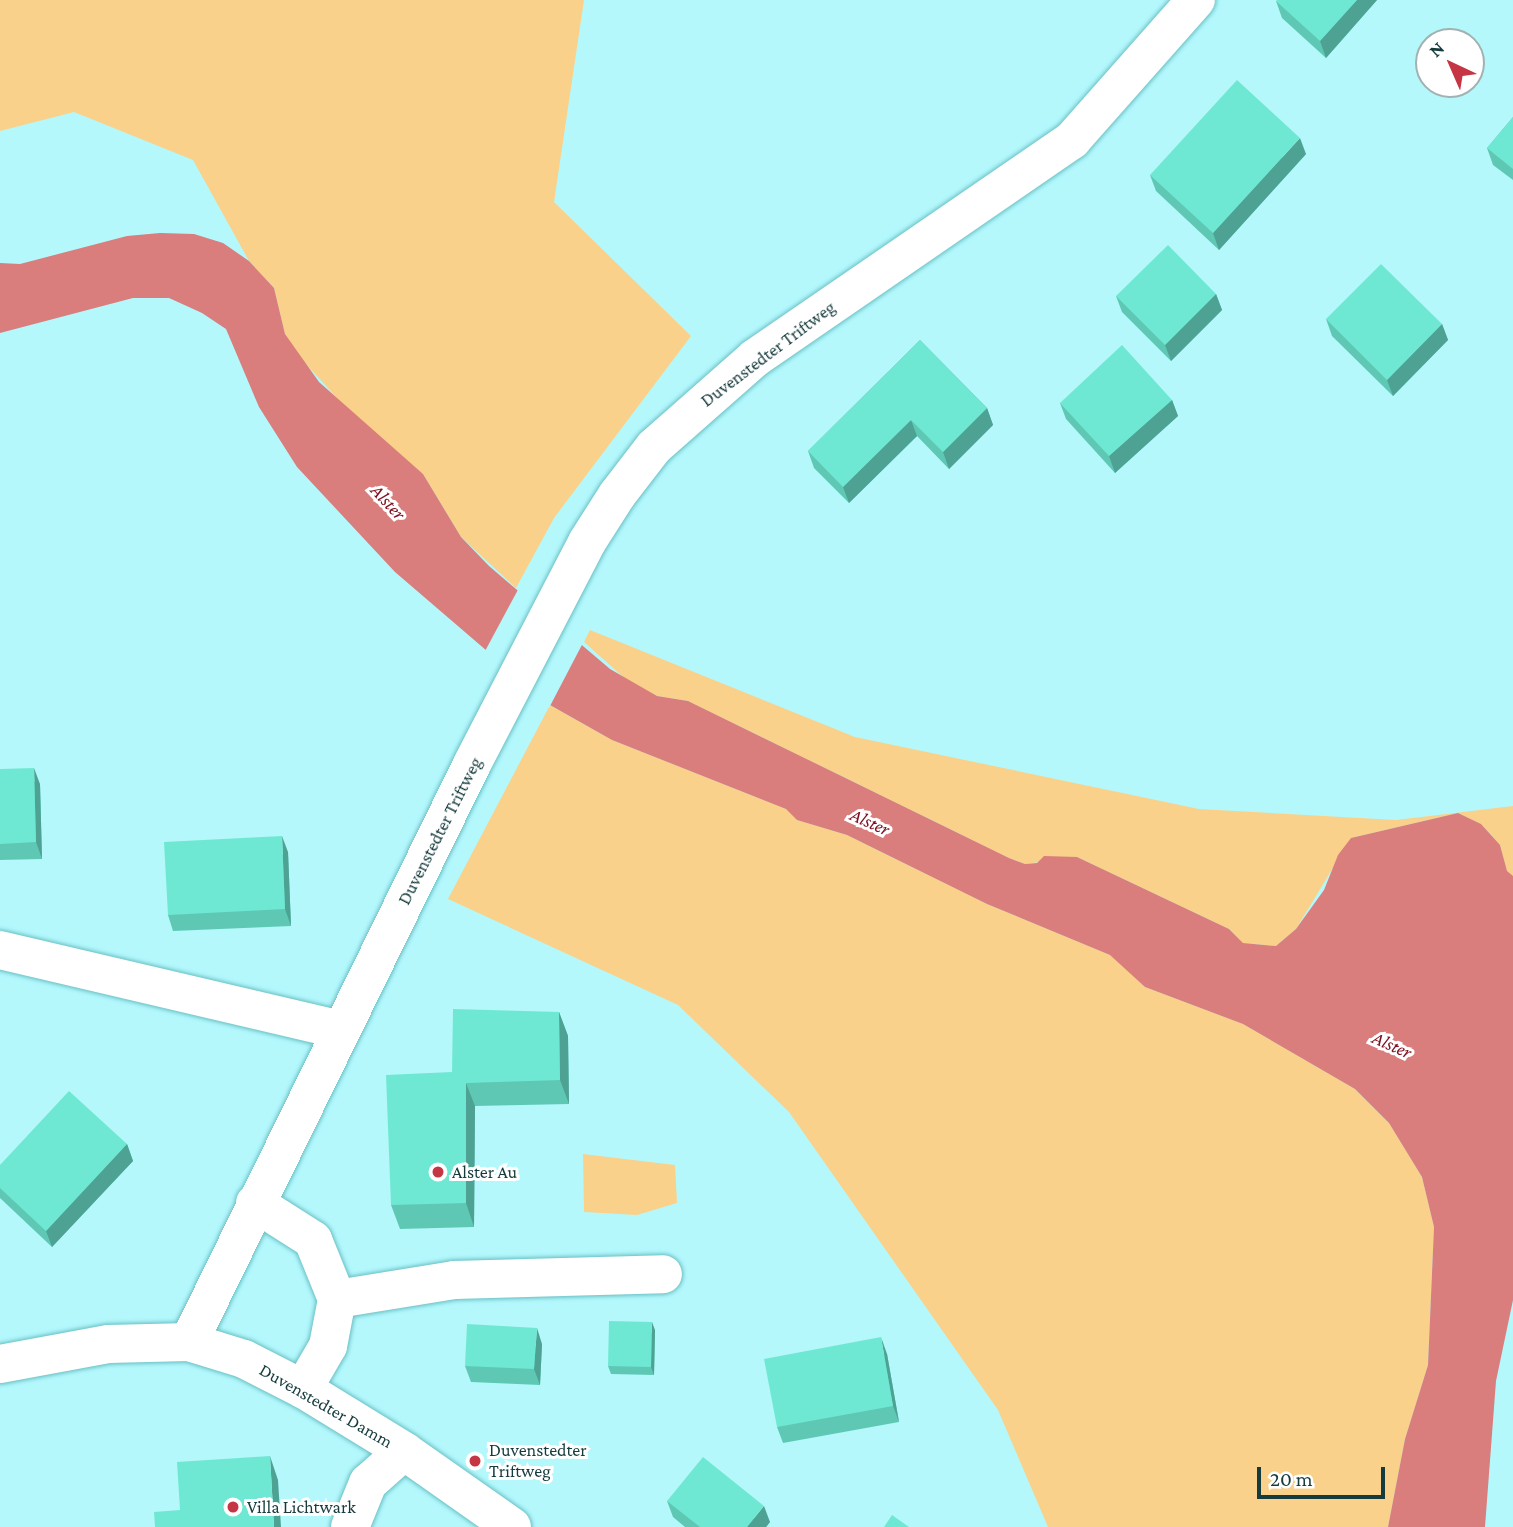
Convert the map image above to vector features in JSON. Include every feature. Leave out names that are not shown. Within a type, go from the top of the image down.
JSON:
[{"type":"street","name":"Duvenstedter Triftweg","points":[[189,1342],[341,1030],[587,542],[653,447],[755,358],[1072,140],[1196,0]]},
{"type":"street","points":[[0,950],[341,1030]]},
{"type":"street","points":[[255,1203],[313,1240],[337,1299],[328,1346],[303,1389]]},
{"type":"street","points":[[337,1299],[454,1280],[663,1275]]},
{"type":"street","name":"Duvenstedter Damm","points":[[0,1364],[108,1344],[189,1342],[244,1359],[303,1389],[404,1451],[512,1527]]},
{"type":"street","points":[[350,1527],[368,1483],[404,1451]]},
{"type":"shaded area","points":[[0,0],[584,0],[554,202],[691,336],[554,518],[516,588],[461,537],[423,474],[361,424],[294,351],[285,334],[274,288],[249,261],[193,160],[74,112],[0,131]]},
{"type":"shaded area","points":[[590,630],[855,737],[1199,809],[1396,820],[1513,806],[1513,876],[1507,872],[1500,845],[1481,824],[1458,813],[1351,838],[1296,929],[1276,946],[1242,943],[1229,929],[1077,857],[1025,864],[1009,858],[688,701],[657,696],[630,683],[584,642]]},
{"type":"shaded area","points":[[550,705],[612,740],[786,809],[797,820],[847,835],[987,904],[1121,960],[1145,987],[1243,1024],[1355,1089],[1389,1123],[1422,1177],[1434,1227],[1428,1365],[1405,1439],[1388,1527],[1048,1527],[998,1410],[789,1112],[678,1005],[448,899]]},
{"type":"shaded area","points":[[583,1154],[675,1165],[677,1203],[637,1215],[584,1212]]},
{"type":"water","name":"Alster","points":[[194,234],[223,243],[249,261],[274,288],[285,334],[319,382],[423,474],[461,537],[489,566],[610,669],[657,696],[688,701],[1009,858],[1025,864],[1037,863],[1044,856],[1077,857],[1229,929],[1243,943],[1276,946],[1296,929],[1324,890],[1338,855],[1351,838],[1458,813],[1481,824],[1500,845],[1507,871],[1513,876],[1513,1300],[1496,1381],[1485,1527],[1388,1527],[1405,1439],[1428,1365],[1434,1227],[1422,1177],[1389,1123],[1355,1089],[1243,1024],[1145,987],[1110,955],[987,904],[847,835],[797,820],[786,809],[612,740],[550,705],[395,572],[297,467],[259,407],[226,329],[202,313],[169,298],[133,298],[0,333],[0,263],[20,264],[127,236]]},
{"type":"pier","points":[[520,586],[585,639],[549,708],[484,653]]},
{"type":"building","points":[[1277,0],[1357,0],[1320,41]]},
{"type":"building","points":[[1237,80],[1300,138],[1213,233],[1150,175]]},
{"type":"building","points":[[1513,117],[1513,169],[1487,148]]},
{"type":"building","points":[[1168,245],[1216,294],[1165,345],[1116,296]]},
{"type":"building","points":[[1381,264],[1442,324],[1387,380],[1326,319]]},
{"type":"building","points":[[920,340],[987,408],[943,452],[911,420],[843,487],[808,451]]},
{"type":"building","points":[[1122,345],[1172,400],[1109,456],[1060,403]]},
{"type":"building","points":[[34,768],[36,842],[0,844],[0,769]]},
{"type":"building","points":[[282,836],[285,909],[168,915],[164,842]]},
{"type":"building","points":[[453,1009],[559,1012],[560,1080],[466,1083],[466,1203],[391,1205],[386,1075],[452,1072]]},
{"type":"building","points":[[69,1091],[127,1144],[46,1231],[0,1188],[0,1165]]},
{"type":"building","points":[[609,1321],[652,1322],[651,1367],[608,1366]]},
{"type":"building","points":[[467,1324],[537,1328],[534,1369],[465,1366]]},
{"type":"building","points":[[881,1337],[893,1406],[777,1427],[764,1359]]},
{"type":"building","points":[[270,1456],[274,1527],[155,1527],[154,1512],[180,1510],[177,1462]]},
{"type":"building","points":[[703,1457],[764,1506],[747,1527],[700,1527],[667,1501]]},
{"type":"building","points":[[892,1515],[909,1527],[884,1527]]},
{"type":"place","name":"Alster Au","points":[[438,1172]]},
{"type":"place","name":"Duvenstedter Triftweg","points":[[475,1461]]},
{"type":"place","name":"Villa Lichtwark","points":[[233,1507]]}]
